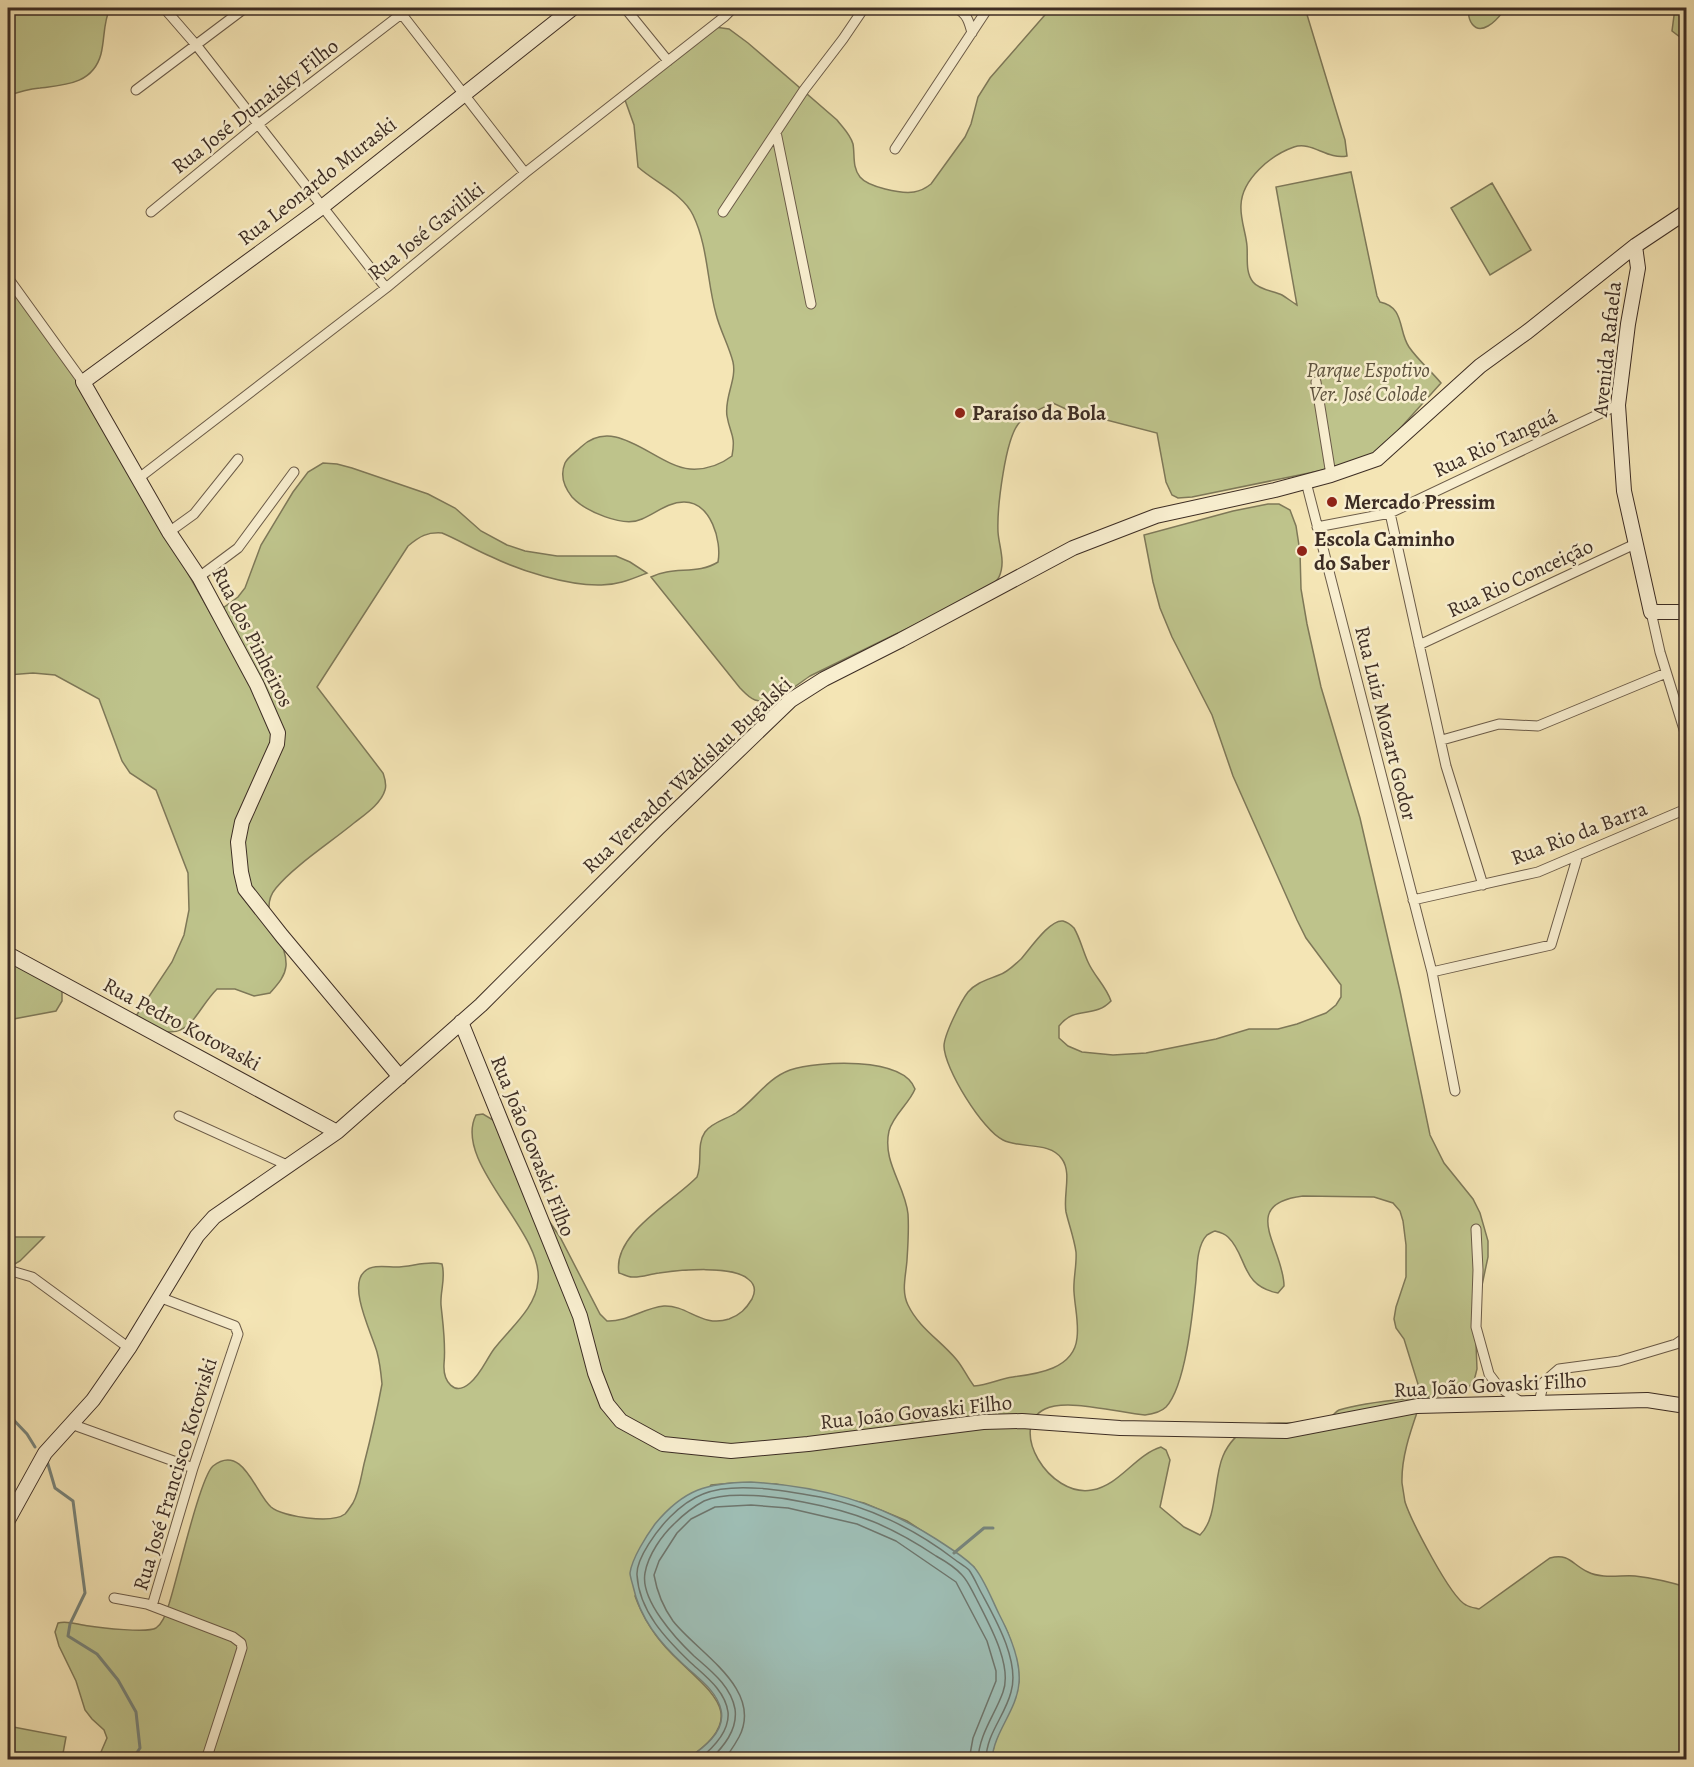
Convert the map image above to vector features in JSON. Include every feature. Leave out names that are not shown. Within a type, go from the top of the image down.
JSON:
[{"type":"street","points":[[164,8],[197,46],[386,288]]},
{"type":"street","points":[[136,90],[245,8]]},
{"type":"street","name":"Rua Leonardo Muraski","points":[[83,382],[322,207],[573,8]]},
{"type":"street","points":[[625,8],[668,61]]},
{"type":"street","name":"Rua José Gaviliki","points":[[139,478],[386,288],[525,173],[733,8]]},
{"type":"street","points":[[723,213],[804,90],[864,8]]},
{"type":"street","points":[[956,8],[965,13],[970,21],[972,33]]},
{"type":"street","points":[[895,149],[988,8]]},
{"type":"street","points":[[403,10],[462,94],[525,173]]},
{"type":"street","name":"Rua José Dunaisky Filho","points":[[151,212],[403,10]]},
{"type":"street","points":[[776,132],[811,304]]},
{"type":"street","name":"Rua Vereador Wadislau Bugalski","points":[[8,1520],[45,1453],[93,1400],[129,1348],[197,1236],[214,1217],[337,1132],[481,1005],[664,821],[791,700],[824,679],[1073,548],[1156,516],[1306,482],[1377,459],[1480,366],[1535,326],[1635,246],[1686,212]]},
{"type":"street","name":"Avenida Rafaela","points":[[1635,246],[1638,268],[1628,324],[1618,405],[1624,491],[1666,673],[1686,736]]},
{"type":"street","name":"Rua dos Pinheiros","points":[[8,278],[83,382],[169,532],[199,577],[257,685],[278,733],[277,744],[242,822],[238,842],[245,889],[399,1077]]},
{"type":"street","points":[[1316,382],[1331,475]]},
{"type":"street","name":"Rua Rio Tanguá","points":[[1317,527],[1390,513],[1618,405]]},
{"type":"street","points":[[169,532],[194,514],[238,459]]},
{"type":"street","points":[[199,577],[238,548],[294,472]]},
{"type":"street","name":"Rua Luiz Mozart Godor","points":[[1306,482],[1432,972],[1455,1091]]},
{"type":"street","points":[[1390,513],[1446,765],[1483,885]]},
{"type":"street","name":"Rua Rio Conceição","points":[[1419,645],[1635,544]]},
{"type":"street","points":[[1651,612],[1686,612]]},
{"type":"street","points":[[1442,740],[1498,724],[1538,726],[1666,673]]},
{"type":"street","name":"Rua Rio da Barra","points":[[1413,900],[1538,873],[1686,809]]},
{"type":"street","points":[[1432,972],[1551,945],[1578,855]]},
{"type":"street","name":"Rua Pedro Kotovaski","points":[[8,954],[337,1132]]},
{"type":"street","name":"Rua João Govaski Filho","points":[[460,1022],[580,1316],[595,1373],[607,1404],[621,1421],[663,1443],[731,1451],[808,1444],[983,1422],[1120,1428],[1287,1431],[1417,1406],[1647,1400],[1686,1406]]},
{"type":"street","points":[[179,1116],[287,1165]]},
{"type":"street","points":[[1476,1229],[1478,1270],[1476,1327],[1489,1374],[1498,1386],[1522,1403]]},
{"type":"street","points":[[8,1270],[32,1277],[129,1348]]},
{"type":"street","name":"Rua José Francisco Kotoviski","points":[[159,1297],[238,1329],[152,1606],[233,1637],[241,1643],[242,1648],[206,1760]]},
{"type":"street","points":[[1539,1402],[1544,1382],[1559,1369],[1619,1361],[1676,1344],[1686,1336]]},
{"type":"street","points":[[71,1424],[193,1468]]},
{"type":"street","points":[[114,1598],[152,1606]]},
{"type":"green space","points":[[8,8],[110,8],[106,19],[101,54],[92,72],[68,84],[28,90],[8,96]]},
{"type":"green space","name":"Parque Espotivo Ver. José Colode","points":[[1051,8],[1305,8],[1345,140],[1347,156],[1340,157],[1307,146],[1294,147],[1267,162],[1252,177],[1246,186],[1241,205],[1250,278],[1259,287],[1282,295],[1297,305],[1276,187],[1351,172],[1377,296],[1380,302],[1394,309],[1409,347],[1441,383],[1386,444],[1371,456],[1319,471],[1178,498],[1172,495],[1166,482],[1157,433],[1068,410],[1053,403],[1021,421],[1015,429],[1006,456],[998,532],[1002,566],[996,581],[982,592],[810,676],[776,698],[762,701],[753,699],[740,688],[651,577],[668,572],[702,568],[718,562],[716,534],[708,515],[693,504],[678,502],[642,519],[615,520],[586,508],[578,502],[569,493],[564,481],[565,463],[594,438],[608,436],[622,439],[636,444],[663,460],[690,469],[712,466],[732,456],[733,439],[727,416],[727,402],[734,369],[713,302],[702,239],[693,215],[683,201],[638,167],[634,125],[625,100],[715,27],[729,29],[837,120],[852,140],[856,169],[864,181],[893,191],[916,192],[931,184],[965,137],[978,97],[990,78]]},
{"type":"green space","points":[[1469,8],[1506,8],[1491,24],[1479,28],[1470,21]]},
{"type":"green space","points":[[1675,8],[1686,8],[1686,32],[1680,37],[1672,31]]},
{"type":"green space","points":[[1492,183],[1531,250],[1490,275],[1451,208]]},
{"type":"green space","points":[[8,274],[76,376],[212,616],[238,597],[245,588],[261,545],[293,492],[308,472],[323,463],[352,468],[428,494],[455,508],[481,531],[507,545],[525,551],[557,556],[616,556],[647,573],[617,583],[585,584],[558,580],[516,567],[442,533],[424,535],[408,546],[317,687],[383,773],[386,786],[383,795],[367,813],[293,871],[270,897],[270,917],[282,946],[286,966],[278,984],[270,993],[254,996],[235,989],[217,989],[187,1026],[172,1032],[156,1030],[132,1022],[172,962],[184,935],[189,910],[188,873],[156,790],[130,773],[122,761],[99,699],[55,675],[33,673],[8,675]]},
{"type":"green space","points":[[1279,504],[1290,510],[1296,526],[1300,552],[1301,589],[1307,624],[1321,687],[1360,818],[1430,1135],[1444,1163],[1473,1199],[1480,1213],[1488,1241],[1488,1257],[1475,1318],[1477,1369],[1474,1381],[1469,1387],[1457,1393],[1422,1398],[1403,1461],[1402,1483],[1405,1502],[1441,1574],[1459,1599],[1470,1607],[1479,1609],[1550,1558],[1557,1557],[1567,1558],[1593,1574],[1641,1577],[1686,1587],[1686,1759],[992,1759],[994,1745],[1019,1682],[1018,1668],[1008,1633],[974,1567],[907,1521],[864,1503],[776,1484],[733,1483],[711,1485],[635,1596],[646,1620],[660,1641],[700,1680],[718,1705],[721,1717],[718,1730],[707,1744],[687,1759],[98,1759],[107,1738],[104,1730],[85,1710],[76,1681],[59,1646],[55,1632],[58,1623],[69,1622],[134,1630],[159,1626],[169,1604],[202,1489],[213,1466],[223,1461],[232,1461],[240,1465],[271,1507],[286,1514],[330,1519],[345,1514],[353,1503],[360,1484],[382,1384],[377,1352],[360,1299],[360,1279],[364,1272],[375,1267],[442,1264],[444,1370],[445,1376],[454,1388],[464,1387],[474,1379],[494,1349],[533,1300],[538,1281],[536,1262],[515,1219],[476,1154],[472,1134],[476,1115],[483,1114],[493,1120],[538,1205],[560,1237],[600,1314],[607,1321],[664,1306],[680,1309],[703,1319],[719,1321],[736,1316],[750,1303],[754,1290],[752,1283],[741,1275],[719,1270],[656,1273],[638,1277],[629,1277],[619,1273],[619,1259],[634,1232],[697,1177],[701,1142],[705,1132],[743,1108],[782,1074],[803,1067],[839,1063],[878,1066],[894,1071],[907,1078],[915,1089],[891,1125],[888,1142],[891,1163],[903,1193],[908,1214],[904,1289],[908,1305],[924,1327],[961,1365],[974,1386],[1043,1372],[1069,1357],[1077,1338],[1074,1287],[1076,1252],[1066,1212],[1065,1165],[1057,1153],[1043,1147],[1010,1143],[995,1134],[985,1125],[957,1083],[950,1069],[944,1046],[953,1018],[968,992],[1008,970],[1021,959],[1046,930],[1063,921],[1074,928],[1086,958],[1111,1001],[1098,1010],[1071,1016],[1059,1026],[1059,1038],[1068,1046],[1082,1052],[1113,1055],[1146,1053],[1216,1039],[1249,1029],[1278,1029],[1326,1013],[1336,1005],[1341,997],[1341,985],[1306,938],[1297,920],[1233,776],[1212,715],[1172,637],[1160,608],[1153,582],[1144,535],[1233,511]],"holes":[[[1303,1196],[1374,1197],[1393,1203],[1400,1211],[1403,1221],[1406,1277],[1394,1319],[1396,1328],[1404,1339],[1422,1397],[1349,1407],[1321,1421],[1264,1424],[1246,1429],[1234,1439],[1223,1456],[1213,1509],[1206,1528],[1200,1535],[1184,1527],[1160,1507],[1170,1460],[1166,1450],[1161,1447],[1143,1456],[1111,1482],[1092,1490],[1076,1490],[1061,1483],[1048,1473],[1032,1445],[1030,1430],[1034,1418],[1045,1409],[1066,1405],[1145,1415],[1162,1410],[1173,1397],[1179,1383],[1187,1347],[1199,1250],[1207,1235],[1215,1231],[1227,1236],[1239,1253],[1246,1270],[1257,1284],[1278,1293],[1284,1286],[1269,1230],[1268,1218],[1272,1208],[1283,1201]]]},
{"type":"green space","points":[[8,947],[62,984],[62,1001],[56,1011],[8,1020]]},
{"type":"green space","points":[[8,1237],[44,1237],[20,1261],[8,1268]]},
{"type":"green space","points":[[8,1726],[66,1737],[62,1759],[8,1759]]},
{"type":"water","points":[[751,1482],[801,1487],[848,1498],[870,1506],[936,1539],[955,1551],[977,1570],[1014,1647],[1019,1674],[1017,1693],[997,1740],[992,1759],[687,1759],[712,1739],[720,1726],[722,1718],[719,1703],[701,1680],[667,1648],[652,1630],[636,1598],[630,1574],[631,1567],[640,1547],[655,1524],[676,1503],[697,1490],[709,1486]]},
{"type":"waterway","points":[[8,1414],[27,1434],[35,1447]]},
{"type":"waterway","points":[[47,1461],[55,1488],[73,1501],[85,1593],[70,1624],[68,1636],[97,1654],[118,1680],[136,1712],[140,1748],[132,1760]]},
{"type":"waterway","points":[[954,1553],[984,1528],[993,1528]]},
{"type":"place","name":"Paraíso da Bola","points":[[960,413]]},
{"type":"place","name":"Mercado Pressim","points":[[1332,502]]},
{"type":"place","name":"Escola Caminho do Saber","points":[[1302,551]]}]
